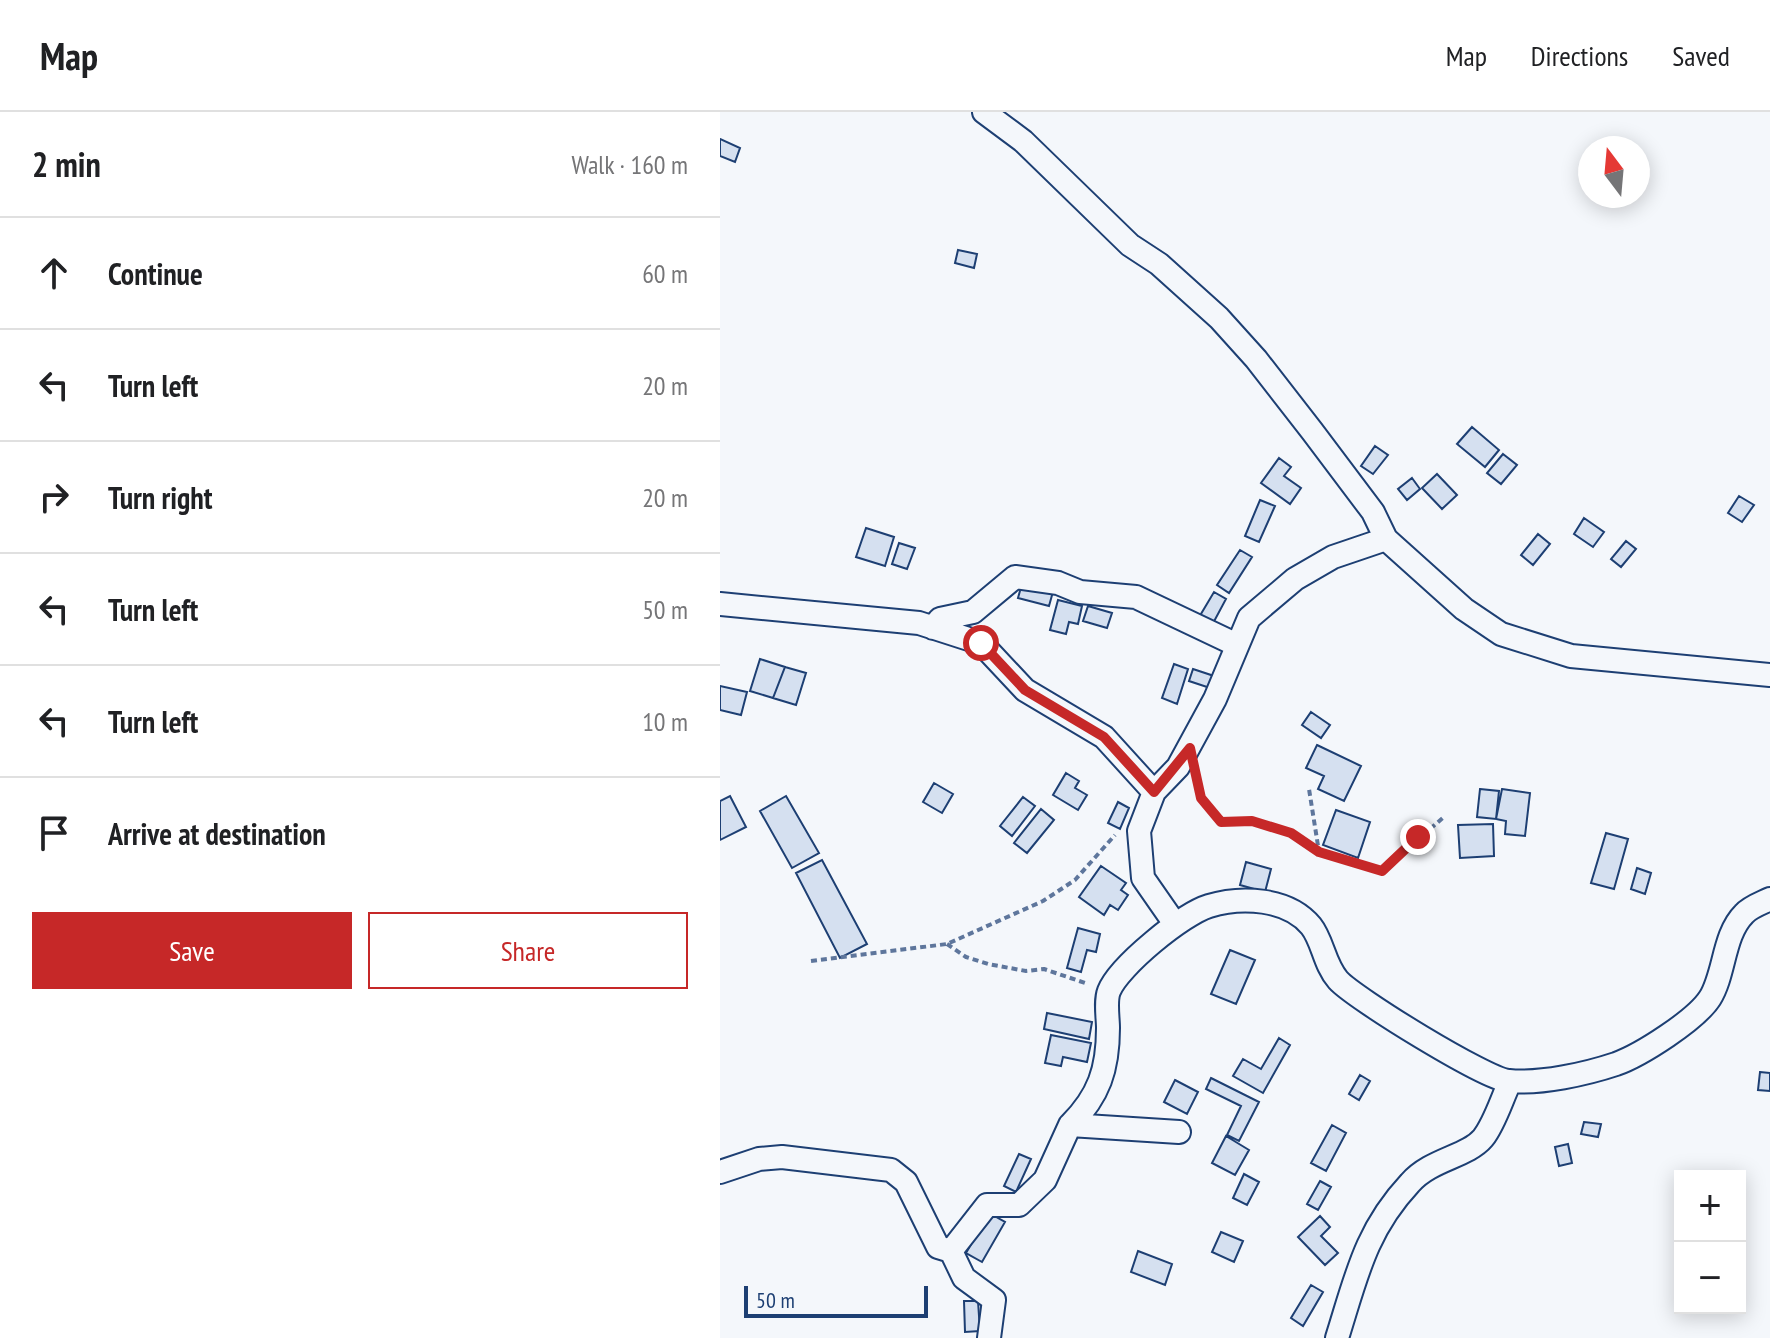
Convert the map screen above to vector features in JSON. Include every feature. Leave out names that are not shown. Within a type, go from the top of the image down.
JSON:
[{"type":"street","points":[[984,112],[1023,141],[1130,245],[1159,264],[1219,318],[1256,359],[1312,431],[1373,512],[1386,539],[1464,609],[1501,634],[1534,648],[1600,660],[1770,675]]},
{"type":"street","points":[[1175,924],[1143,878],[1139,831],[1154,792],[1190,748],[1249,618],[1295,579],[1333,557],[1386,539]]},
{"type":"street","points":[[933,628],[940,619],[973,612],[1015,577],[1058,583],[1080,592],[1136,597],[1237,645]]},
{"type":"street","points":[[720,604],[933,628],[981,643],[1025,690],[1104,737],[1154,792]]},
{"type":"street","points":[[951,1251],[987,1205],[1019,1205],[1045,1180],[1070,1125],[1091,1104],[1099,1086],[1108,1049],[1109,992],[1138,956],[1193,912],[1224,903],[1264,901],[1288,908],[1311,926],[1338,980],[1440,1046],[1497,1079],[1510,1082],[1567,1075],[1618,1063],[1671,1033],[1710,998],[1731,939],[1744,914],[1770,899]]},
{"type":"street","points":[[1337,1338],[1360,1257],[1388,1212],[1411,1182],[1434,1162],[1470,1148],[1484,1137],[1510,1082]]},
{"type":"street","points":[[1070,1125],[1179,1132]]},
{"type":"street","points":[[720,1172],[759,1159],[782,1157],[891,1170],[906,1182],[938,1247],[951,1251],[964,1278],[994,1300],[989,1338]]},
{"type":"path","points":[[1190,748],[1201,798],[1221,822],[1252,821],[1278,829],[1319,852],[1382,871],[1445,816]]},
{"type":"path","points":[[1309,789],[1319,852]]},
{"type":"path","points":[[811,961],[947,944],[1043,901],[1075,880],[1124,825]]},
{"type":"path","points":[[947,944],[966,957],[988,964],[1026,971],[1044,969],[1109,992]]},
{"type":"building","points":[[720,139],[740,148],[735,162],[720,156]]},
{"type":"building","points":[[958,250],[977,254],[974,268],[955,263]]},
{"type":"building","points":[[1472,427],[1499,450],[1485,467],[1457,444]]},
{"type":"building","points":[[1375,446],[1388,455],[1373,474],[1361,466]]},
{"type":"building","points":[[1503,454],[1517,465],[1501,484],[1487,473]]},
{"type":"building","points":[[1279,458],[1291,467],[1284,476],[1301,488],[1290,504],[1261,483]]},
{"type":"building","points":[[1437,474],[1457,495],[1442,509],[1422,488]]},
{"type":"building","points":[[1412,478],[1420,489],[1407,500],[1398,489]]},
{"type":"building","points":[[1739,496],[1754,505],[1742,522],[1728,513]]},
{"type":"building","points":[[1260,500],[1275,506],[1259,542],[1245,536]]},
{"type":"building","points":[[1584,518],[1604,532],[1593,547],[1574,534]]},
{"type":"building","points":[[866,528],[894,537],[885,566],[856,557]]},
{"type":"building","points":[[1538,534],[1550,544],[1533,565],[1521,555]]},
{"type":"building","points":[[1626,541],[1636,549],[1621,567],[1611,559]]},
{"type":"building","points":[[899,543],[915,548],[907,569],[892,564]]},
{"type":"building","points":[[1240,550],[1252,557],[1229,593],[1217,585]]},
{"type":"building","points":[[1023,580],[1054,588],[1049,606],[1018,598]]},
{"type":"building","points":[[1214,592],[1226,599],[1211,627],[1198,619]]},
{"type":"building","points":[[1058,600],[1082,606],[1078,624],[1069,622],[1066,634],[1050,630]]},
{"type":"building","points":[[1088,606],[1112,613],[1107,628],[1083,621]]},
{"type":"building","points":[[760,659],[785,667],[773,698],[750,691]]},
{"type":"building","points":[[1174,664],[1188,669],[1177,704],[1162,698]]},
{"type":"building","points":[[785,667],[806,673],[796,705],[773,698]]},
{"type":"building","points":[[1193,669],[1214,676],[1210,688],[1189,681]]},
{"type":"building","points":[[720,686],[747,692],[741,715],[720,710]]},
{"type":"building","points":[[1311,712],[1330,725],[1321,738],[1302,725]]},
{"type":"building","points":[[1317,745],[1361,766],[1344,801],[1318,789],[1324,776],[1306,768]]},
{"type":"building","points":[[1066,773],[1079,781],[1075,788],[1087,795],[1078,810],[1053,795]]},
{"type":"building","points":[[934,783],[953,794],[942,813],[923,802]]},
{"type":"building","points":[[1480,789],[1499,791],[1496,819],[1477,817]]},
{"type":"building","points":[[1502,789],[1530,793],[1525,836],[1505,834],[1506,821],[1496,819]]},
{"type":"building","points":[[730,796],[746,827],[720,840],[720,801]]},
{"type":"building","points":[[786,796],[819,853],[792,868],[760,811]]},
{"type":"building","points":[[1023,797],[1035,806],[1012,836],[1000,826]]},
{"type":"building","points":[[1118,802],[1129,808],[1120,829],[1108,823]]},
{"type":"building","points":[[1041,809],[1054,820],[1027,853],[1014,843]]},
{"type":"building","points":[[1336,810],[1370,822],[1358,858],[1323,845]]},
{"type":"building","points":[[1493,824],[1494,856],[1460,858],[1458,825]]},
{"type":"building","points":[[1606,833],[1628,839],[1614,889],[1591,883]]},
{"type":"building","points":[[822,860],[867,944],[840,958],[796,873]]},
{"type":"building","points":[[1246,862],[1271,869],[1265,892],[1240,885]]},
{"type":"building","points":[[1101,866],[1126,883],[1121,890],[1128,895],[1118,910],[1110,905],[1104,915],[1079,897]]},
{"type":"building","points":[[1637,868],[1651,873],[1645,894],[1631,889]]},
{"type":"building","points":[[1078,928],[1100,934],[1096,952],[1087,950],[1081,972],[1067,968]]},
{"type":"building","points":[[1230,950],[1255,960],[1236,1004],[1211,994]]},
{"type":"building","points":[[1047,1013],[1092,1022],[1089,1039],[1044,1029]]},
{"type":"building","points":[[1051,1035],[1091,1043],[1087,1062],[1063,1057],[1061,1066],[1045,1063]]},
{"type":"building","points":[[1279,1038],[1290,1045],[1263,1093],[1233,1076],[1243,1059],[1261,1069]]},
{"type":"building","points":[[1760,1072],[1770,1073],[1770,1091],[1758,1090]]},
{"type":"building","points":[[1360,1075],[1370,1081],[1359,1100],[1349,1094]]},
{"type":"building","points":[[1211,1078],[1259,1102],[1239,1141],[1227,1135],[1241,1106],[1206,1089]]},
{"type":"building","points":[[1175,1080],[1198,1092],[1187,1114],[1164,1102]]},
{"type":"building","points":[[1584,1122],[1601,1124],[1598,1137],[1581,1134]]},
{"type":"building","points":[[1332,1125],[1346,1133],[1326,1171],[1311,1163]]},
{"type":"building","points":[[1226,1136],[1249,1150],[1235,1175],[1212,1163]]},
{"type":"building","points":[[1568,1144],[1572,1163],[1559,1166],[1555,1147]]},
{"type":"building","points":[[1019,1154],[1031,1159],[1016,1192],[1004,1186]]},
{"type":"building","points":[[1244,1174],[1259,1182],[1247,1205],[1233,1198]]},
{"type":"building","points":[[1320,1181],[1331,1187],[1318,1210],[1307,1204]]},
{"type":"building","points":[[989,1213],[1005,1222],[982,1262],[966,1253]]},
{"type":"building","points":[[1320,1216],[1330,1227],[1321,1236],[1338,1253],[1325,1265],[1298,1237]]},
{"type":"building","points":[[1221,1232],[1243,1241],[1234,1262],[1212,1252]]},
{"type":"building","points":[[1138,1251],[1172,1264],[1165,1285],[1131,1272]]},
{"type":"building","points":[[1311,1285],[1323,1292],[1303,1326],[1291,1318]]},
{"type":"building","points":[[964,1301],[978,1301],[980,1331],[965,1332]]},
{"type":"route","points":[[981,643],[1025,690],[1104,737],[1154,792],[1165,783],[1190,748],[1201,798],[1221,822],[1252,821],[1291,833],[1319,852],[1382,871],[1418,837]]}]
